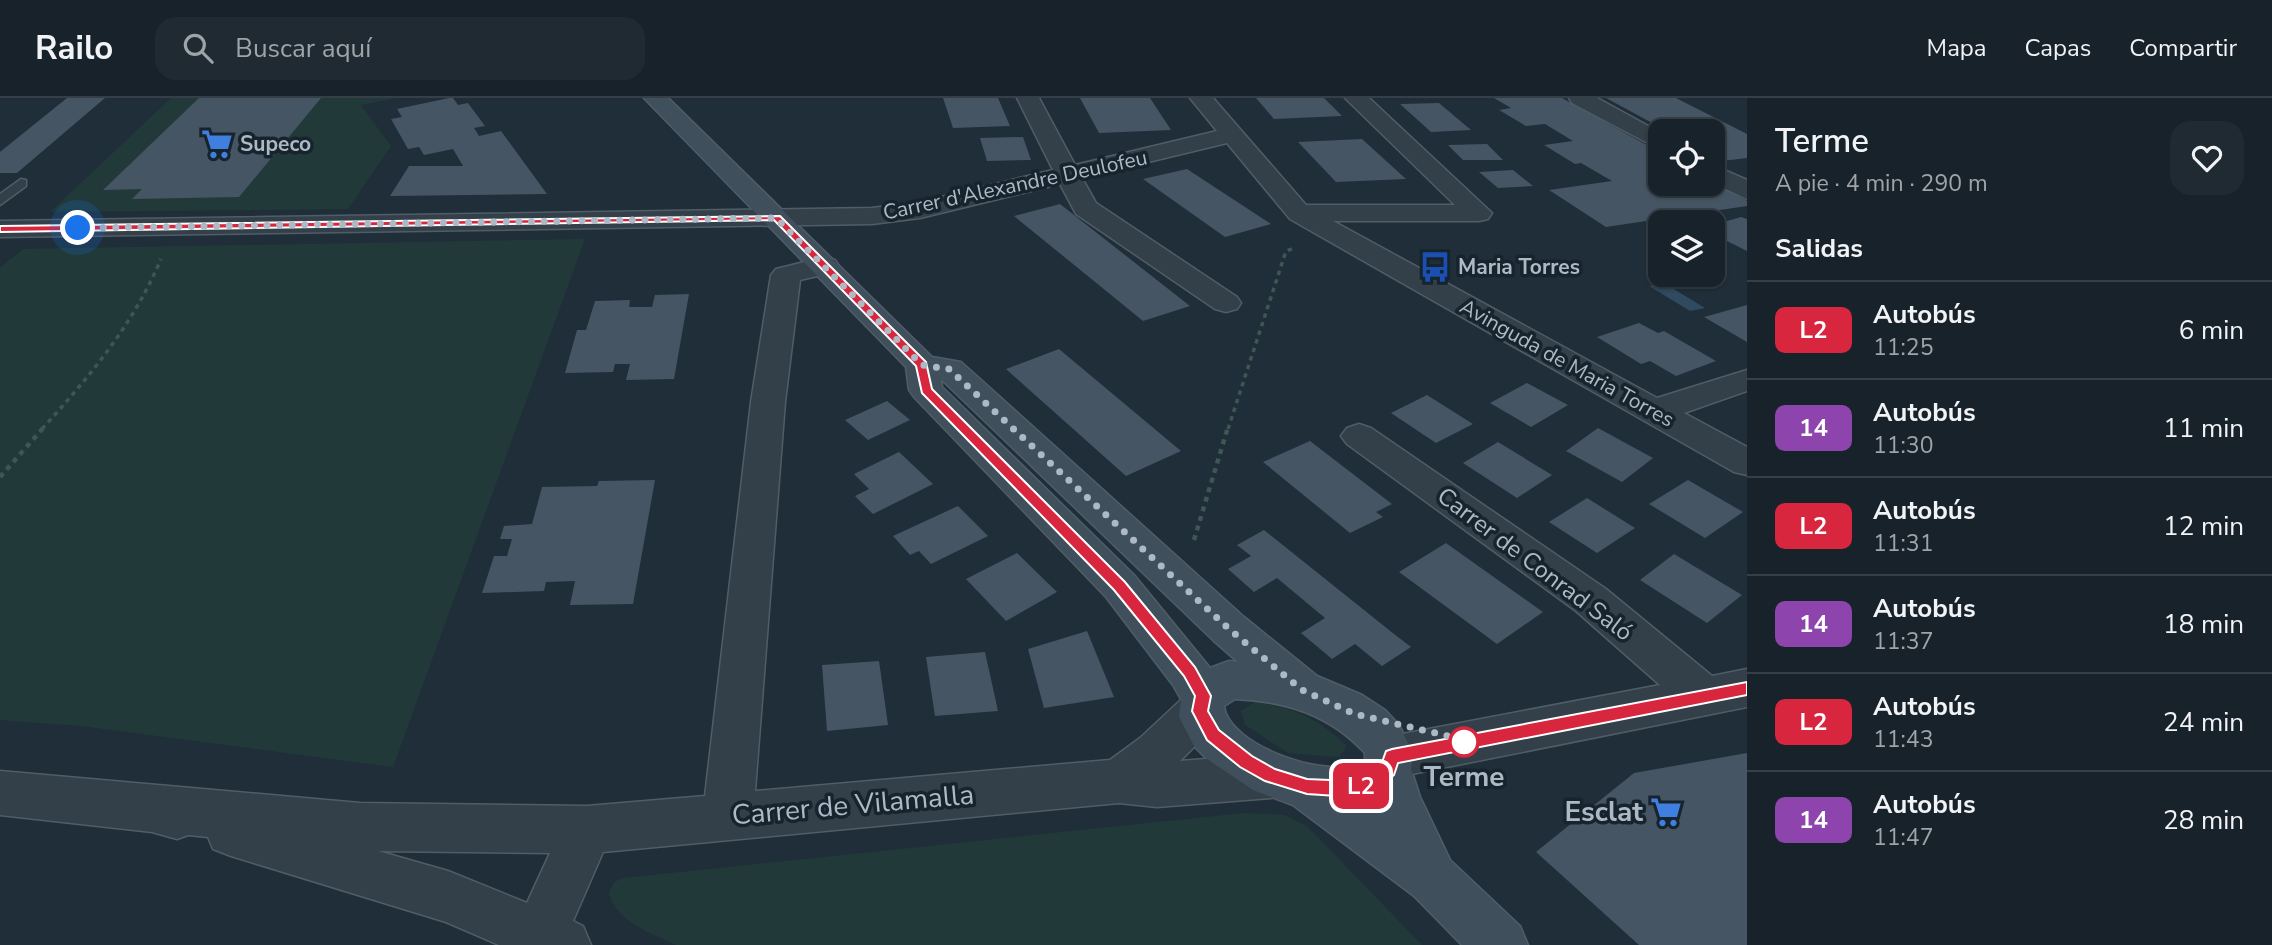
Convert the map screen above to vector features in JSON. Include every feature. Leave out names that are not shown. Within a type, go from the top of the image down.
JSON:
[{"type":"street","points":[[655,98],[922,365],[926,390],[1105,570],[1189,672],[1213,735],[1226,747],[1289,781],[1432,878],[1501,945]]},
{"type":"street","points":[[1028,98],[1085,208],[1226,303]]},
{"type":"street","name":"Avinguda de Maria Torres","points":[[1201,98],[1299,213],[1747,463]]},
{"type":"street","points":[[1299,213],[1479,213],[1356,98]]},
{"type":"street","points":[[1580,98],[1648,136]]},
{"type":"street","name":"Carrer d'Alexandre Deulofeu","points":[[0,229],[872,216],[920,210],[1231,135]]},
{"type":"street","points":[[1725,179],[1747,191]]},
{"type":"street","points":[[729,816],[768,402],[786,275],[825,266]]},
{"type":"street","points":[[922,365],[949,369],[1229,629],[1302,690]]},
{"type":"street","points":[[1654,411],[1747,380]]},
{"type":"street","name":"Carrer de Conrad Saló","points":[[1359,436],[1727,693]]},
{"type":"street","points":[[1119,781],[1157,753],[1214,686],[1229,680],[1265,682],[1302,690],[1355,714],[1469,741]]},
{"type":"street","points":[[1289,781],[1352,789],[1366,785],[1390,763],[1469,741],[1727,693]]},
{"type":"street","points":[[1355,714],[1380,733],[1388,744],[1396,800],[1432,878]]},
{"type":"street","name":"Carrer de Vilamalla","points":[[152,809],[360,827],[587,830],[1119,781],[1157,785],[1289,781]]},
{"type":"street","points":[[0,793],[152,809],[448,897],[552,939],[587,830]]},
{"type":"lane","points":[[0,201],[20,183]]},
{"type":"path","points":[[0,477],[101,360],[125,328],[156,271],[166,243],[181,226]]},
{"type":"path","points":[[1160,563],[1195,539],[1256,337],[1286,251],[1345,239]]},
{"type":"green space","points":[[171,98],[397,98],[361,105],[391,146],[348,209],[50,212]]},
{"type":"green space","points":[[585,239],[393,767],[81,726],[0,720],[0,268],[23,249]]},
{"type":"green space","points":[[1255,702],[1282,707],[1305,716],[1326,728],[1347,746],[1339,757],[1288,753],[1245,725],[1241,711]]},
{"type":"green space","points":[[1244,813],[1285,815],[1307,826],[1422,945],[676,945],[636,926],[619,912],[609,893],[614,882],[623,878]]},
{"type":"water","points":[[1651,287],[1671,287],[1705,308],[1690,311]]},
{"type":"building","points":[[67,98],[105,98],[17,173],[0,173],[0,152]]},
{"type":"building","name":"Supeco","points":[[199,98],[321,98],[239,197],[132,199],[142,189],[103,190]]},
{"type":"building","points":[[453,98],[458,105],[468,103],[485,126],[474,128],[479,136],[501,131],[547,194],[390,196],[409,166],[463,166],[453,149],[424,155],[419,147],[408,149],[391,119],[402,117],[397,109]]},
{"type":"building","points":[[943,98],[998,98],[1010,126],[953,128]]},
{"type":"building","points":[[1080,98],[1150,98],[1171,130],[1099,133]]},
{"type":"building","points":[[1256,98],[1324,98],[1342,116],[1274,119]]},
{"type":"building","points":[[1494,98],[1562,98],[1648,146],[1648,196],[1725,196],[1725,189],[1747,201],[1747,206],[1720,210],[1648,210],[1648,221],[1606,227],[1549,190],[1612,181],[1581,163],[1575,164],[1544,145],[1573,141],[1545,124],[1526,126],[1499,110],[1511,108]]},
{"type":"building","points":[[1606,98],[1676,98],[1717,119],[1648,119]]},
{"type":"building","points":[[1439,103],[1471,130],[1431,132],[1400,104]]},
{"type":"building","points":[[1725,123],[1747,134],[1747,158],[1725,161]]},
{"type":"building","points":[[1023,137],[1031,160],[987,161],[980,138]]},
{"type":"building","points":[[1362,139],[1406,179],[1336,182],[1298,142]]},
{"type":"building","points":[[1487,144],[1503,160],[1463,160],[1448,145]]},
{"type":"building","points":[[1187,169],[1271,224],[1225,237],[1143,179]]},
{"type":"building","points":[[1513,170],[1533,186],[1498,188],[1479,172]]},
{"type":"building","points":[[1060,204],[1190,306],[1143,321],[1014,216]]},
{"type":"building","points":[[1741,217],[1747,219],[1747,251],[1725,240],[1725,222]]},
{"type":"building","points":[[689,294],[674,379],[626,380],[630,364],[615,364],[613,372],[565,373],[577,330],[586,330],[595,301],[630,300],[629,307],[652,307],[655,295]]},
{"type":"building","points":[[1747,305],[1747,342],[1704,317]]},
{"type":"building","points":[[1639,323],[1658,333],[1664,331],[1716,361],[1676,376],[1650,361],[1641,364],[1597,337]]},
{"type":"building","points":[[1059,349],[1181,451],[1126,476],[1006,369]]},
{"type":"building","points":[[1527,383],[1568,405],[1531,427],[1490,403]]},
{"type":"building","points":[[1427,395],[1473,424],[1436,443],[1391,413]]},
{"type":"building","points":[[887,401],[910,420],[868,440],[845,420]]},
{"type":"building","points":[[1598,428],[1653,458],[1622,482],[1566,451]]},
{"type":"building","points":[[1310,441],[1392,504],[1376,512],[1383,517],[1350,533],[1263,462]]},
{"type":"building","points":[[1498,442],[1552,475],[1517,498],[1463,463]]},
{"type":"building","points":[[899,452],[933,484],[873,514],[855,496],[869,489],[854,474]]},
{"type":"building","points":[[655,480],[633,604],[570,605],[575,581],[546,582],[544,591],[482,593],[494,556],[507,556],[512,539],[500,539],[504,526],[532,524],[542,487],[597,486],[599,481]]},
{"type":"building","points":[[1688,480],[1743,512],[1705,538],[1649,504]]},
{"type":"building","points":[[1587,498],[1635,528],[1597,553],[1549,522]]},
{"type":"building","points":[[958,506],[988,536],[931,564],[919,551],[910,555],[893,536]]},
{"type":"building","points":[[1264,530],[1411,647],[1382,666],[1355,644],[1332,659],[1301,633],[1325,618],[1277,578],[1254,592],[1228,569],[1251,556],[1237,545]]},
{"type":"building","points":[[1446,543],[1543,612],[1497,644],[1399,572]]},
{"type":"building","points":[[1017,553],[1057,592],[1006,621],[966,579]]},
{"type":"building","points":[[1674,554],[1742,595],[1707,623],[1640,580]]},
{"type":"building","points":[[1087,631],[1114,697],[1044,708],[1028,649]]},
{"type":"building","points":[[985,652],[998,711],[935,716],[926,657]]},
{"type":"building","points":[[879,661],[888,725],[827,731],[822,665]]},
{"type":"building","name":"Esclat","points":[[1747,753],[1747,945],[1639,945],[1536,852],[1634,773]]},
{"type":"bus line","name":"L2","points":[[0,229],[776,218],[922,365],[926,390],[1119,586],[1189,672],[1203,696],[1200,711],[1213,735],[1246,762],[1271,776],[1307,787],[1352,789],[1366,785],[1388,770],[1392,757],[1747,688]]},
{"type":"place","name":"Supeco","points":[[217,144]]},
{"type":"place","name":"Maria Torres","points":[[1435,267]]},
{"type":"place","name":"Terme","points":[[1464,742]]},
{"type":"place","name":"Esclat","points":[[1666,812]]},
{"type":"route","points":[[78,228],[776,218],[922,365],[949,369],[1229,629],[1302,690],[1355,714],[1469,741],[1464,742]]}]
